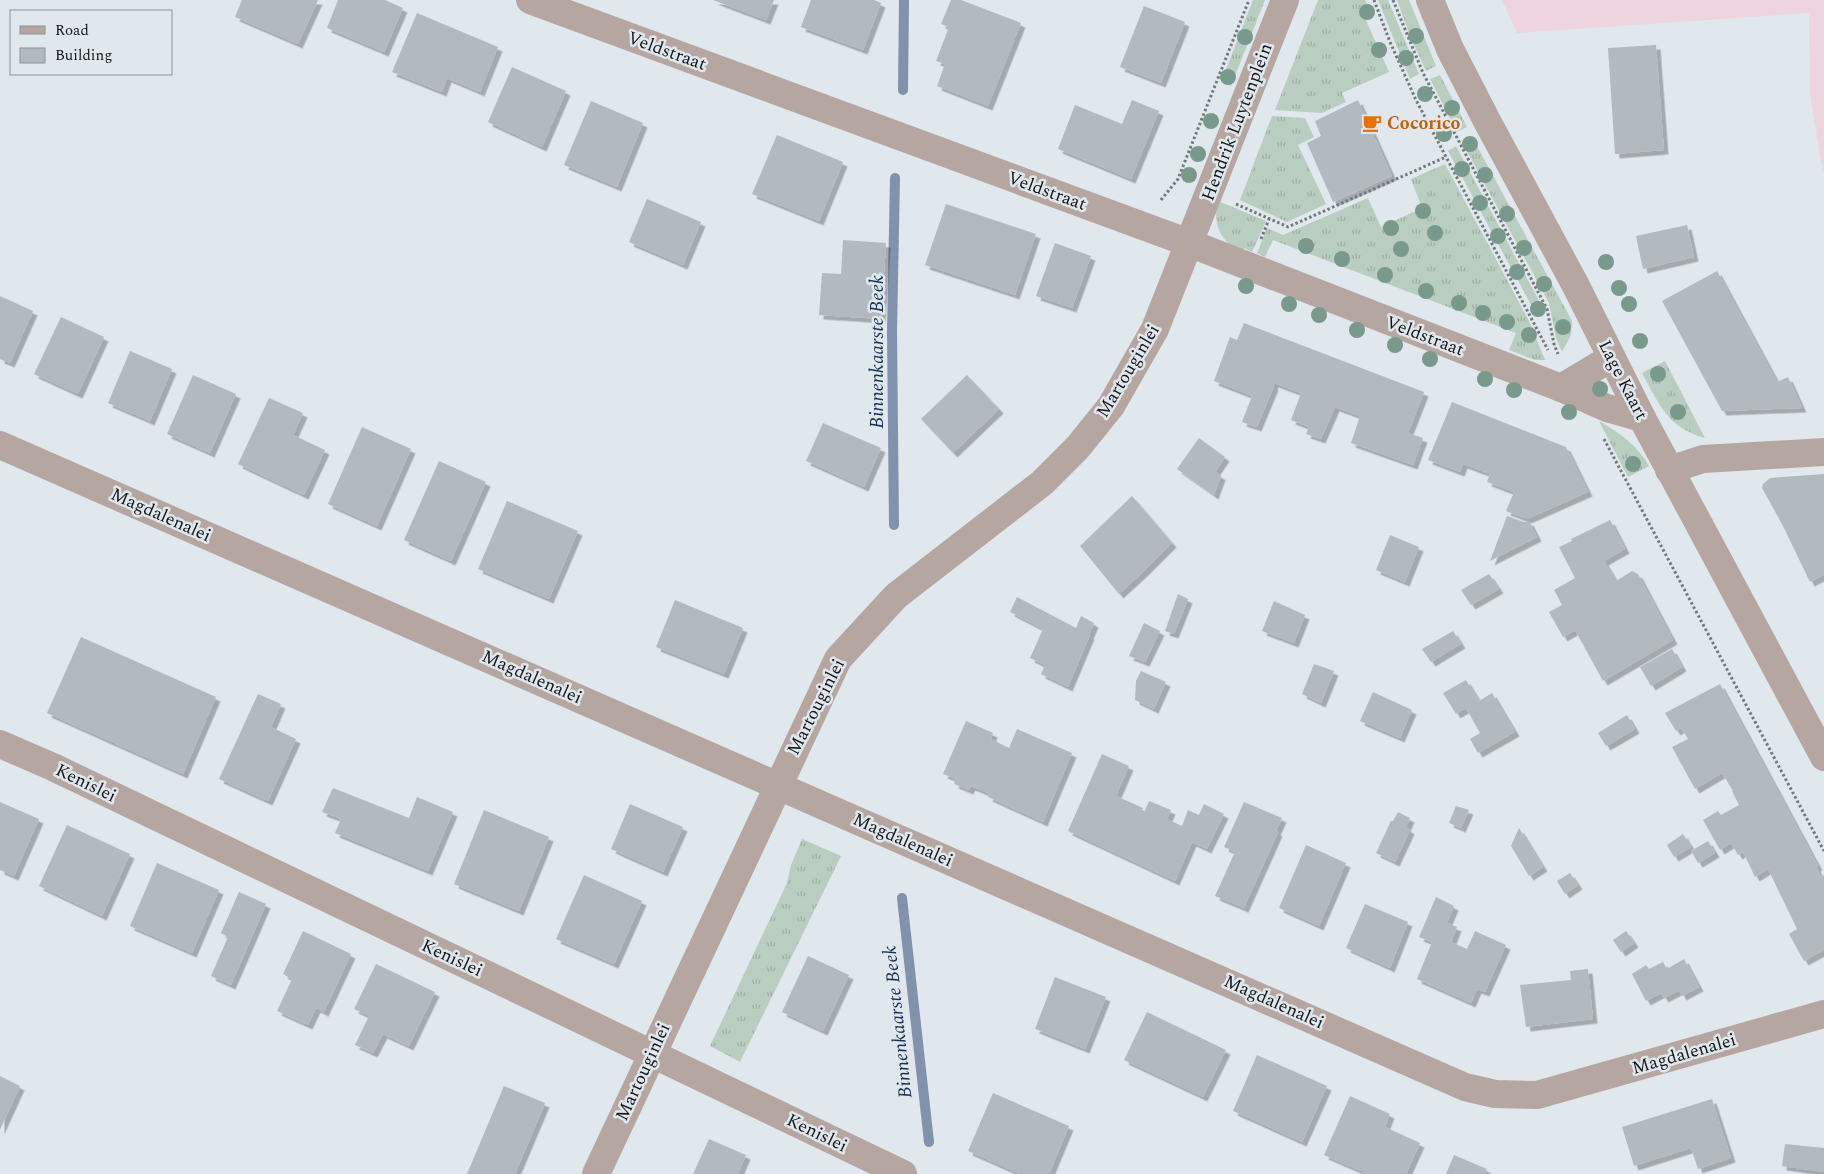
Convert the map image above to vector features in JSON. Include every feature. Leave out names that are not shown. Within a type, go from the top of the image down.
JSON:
[{"type":"street","name":"Veldstraat","points":[[530,0],[1189,243],[1572,389],[1607,408],[1642,418]]},
{"type":"street","name":"Hendrik Luytenplein","points":[[1189,243],[1285,0]]},
{"type":"street","name":"Lage Kaart","points":[[1430,0],[1454,58],[1576,286],[1669,470],[1824,757]]},
{"type":"street","name":"Martouginlei","points":[[596,1174],[838,659],[896,596],[1042,482],[1078,447],[1111,406],[1155,329],[1189,243]]},
{"type":"street","points":[[1572,389],[1611,358]]},
{"type":"street","name":"Magdalenalei","points":[[0,445],[1465,1087],[1495,1094],[1537,1095],[1824,1014]]},
{"type":"street","points":[[1669,470],[1703,458],[1824,452]]},
{"type":"street","name":"Kenislei","points":[[0,744],[53,767],[903,1174]]},
{"type":"path","points":[[1144,227],[1149,216],[1178,179],[1249,0]]},
{"type":"path","points":[[1374,0],[1390,42],[1416,100],[1551,356],[1572,389],[1824,850]]},
{"type":"path","points":[[1393,0],[1424,73],[1547,309],[1554,344],[1572,389]]},
{"type":"path","points":[[1235,203],[1288,227],[1446,157]]},
{"type":"shaded area","points":[[1502,0],[1824,0],[1824,172],[1810,94],[1809,13],[1517,33]]},
{"type":"green space","points":[[1253,0],[1265,0],[1231,86],[1221,82]]},
{"type":"green space","points":[[1318,0],[1365,0],[1367,4],[1360,7],[1389,72],[1342,93],[1346,102],[1322,113],[1275,110]]},
{"type":"green space","points":[[1378,0],[1388,0],[1419,74],[1410,79]]},
{"type":"green space","points":[[1397,0],[1409,0],[1436,66],[1426,71],[1410,36]]},
{"type":"green space","points":[[1440,75],[1467,127],[1457,132],[1430,79]]},
{"type":"green space","points":[[1272,116],[1305,118],[1314,137],[1298,145],[1326,204],[1287,222],[1240,200]]},
{"type":"green space","points":[[1472,137],[1572,321],[1571,335],[1562,352],[1556,338],[1549,303],[1462,142]]},
{"type":"green space","points":[[1456,146],[1545,312],[1537,316],[1448,151]]},
{"type":"green space","points":[[1445,164],[1529,321],[1545,360],[1535,360],[1509,350],[1516,333],[1273,240],[1265,257],[1257,253],[1267,228],[1283,235],[1368,198],[1381,227],[1422,208],[1411,179]]},
{"type":"green space","points":[[1218,201],[1266,221],[1252,252],[1244,248],[1242,253],[1224,238],[1217,225],[1216,209]]},
{"type":"green space","points":[[1665,361],[1705,438],[1692,434],[1673,421],[1660,405],[1642,373]]},
{"type":"green space","points":[[1599,421],[1627,440],[1649,466],[1628,477]]},
{"type":"green space","points":[[802,839],[841,856],[740,1062],[710,1046],[787,883],[791,865]]},
{"type":"building","points":[[242,0],[318,0],[298,44],[235,17]]},
{"type":"building","points":[[338,0],[385,0],[403,8],[384,52],[327,28]]},
{"type":"building","points":[[713,0],[774,0],[766,20]]},
{"type":"building","points":[[811,0],[874,0],[881,3],[863,50],[801,27]]},
{"type":"building","points":[[951,0],[961,0],[1021,23],[988,106],[937,86],[945,64],[936,61],[949,27],[941,24]]},
{"type":"building","points":[[1144,6],[1185,22],[1161,83],[1120,67]]},
{"type":"building","points":[[417,13],[498,47],[480,92],[447,78],[442,92],[392,72]]},
{"type":"building","points":[[1656,45],[1664,150],[1615,154],[1608,48]]},
{"type":"building","points":[[512,67],[566,91],[542,147],[488,122]]},
{"type":"building","points":[[1132,100],[1159,111],[1131,179],[1058,149],[1075,105],[1122,124]]},
{"type":"building","points":[[1358,100],[1392,176],[1333,202],[1307,143],[1321,136],[1315,121]]},
{"type":"building","points":[[591,101],[643,123],[617,187],[564,165]]},
{"type":"building","points":[[777,135],[843,162],[819,221],[752,194]]},
{"type":"building","points":[[647,199],[701,222],[683,265],[629,242]]},
{"type":"building","points":[[946,204],[1036,234],[1015,295],[925,265]]},
{"type":"building","points":[[1687,225],[1694,257],[1643,269],[1636,236]]},
{"type":"building","points":[[843,240],[886,243],[881,319],[819,315],[822,273],[841,274]]},
{"type":"building","points":[[1055,243],[1091,256],[1072,308],[1036,296]]},
{"type":"building","points":[[1717,271],[1777,382],[1788,377],[1802,408],[1722,411],[1662,301]]},
{"type":"building","points":[[0,296],[33,311],[10,363],[0,359]]},
{"type":"building","points":[[61,317],[104,337],[78,394],[34,374]]},
{"type":"building","points":[[1244,323],[1424,392],[1408,433],[1423,438],[1413,465],[1351,443],[1360,416],[1335,407],[1321,439],[1306,434],[1309,427],[1291,420],[1301,393],[1274,383],[1257,427],[1242,422],[1252,396],[1214,381],[1230,337],[1237,340]]},
{"type":"building","points":[[130,351],[172,369],[150,421],[108,403]]},
{"type":"building","points":[[193,375],[236,394],[210,453],[167,434]]},
{"type":"building","points":[[967,375],[999,409],[953,453],[921,419]]},
{"type":"building","points":[[269,398],[303,413],[293,435],[325,450],[304,495],[238,464]]},
{"type":"building","points":[[1452,402],[1566,447],[1588,492],[1527,519],[1506,511],[1514,492],[1487,482],[1490,474],[1463,464],[1460,472],[1428,460]]},
{"type":"building","points":[[823,423],[881,448],[864,487],[806,461]]},
{"type":"building","points":[[362,427],[411,449],[377,526],[328,504]]},
{"type":"building","points":[[1199,438],[1225,457],[1215,472],[1221,476],[1214,495],[1177,469]]},
{"type":"building","points":[[439,461],[486,482],[451,561],[404,540]]},
{"type":"building","points":[[1824,474],[1824,575],[1810,582],[1762,488],[1763,484],[1770,478]]},
{"type":"building","points":[[1132,496],[1172,543],[1119,594],[1080,546]]},
{"type":"building","points":[[507,501],[578,531],[549,599],[478,569]]},
{"type":"building","points":[[1507,516],[1524,522],[1529,521],[1537,537],[1490,561]]},
{"type":"building","points":[[1610,520],[1625,549],[1604,561],[1616,581],[1632,571],[1638,574],[1673,640],[1603,681],[1575,630],[1563,637],[1549,612],[1562,605],[1554,590],[1575,578],[1559,547]]},
{"type":"building","points":[[1390,535],[1419,547],[1405,582],[1376,570]]},
{"type":"building","points":[[1489,574],[1499,589],[1471,605],[1461,590]]},
{"type":"building","points":[[1178,594],[1188,599],[1174,634],[1165,631]]},
{"type":"building","points":[[1017,597],[1076,628],[1081,616],[1094,623],[1068,687],[1041,674],[1045,665],[1030,658],[1043,629],[1010,612]]},
{"type":"building","points":[[675,600],[743,628],[724,674],[656,647]]},
{"type":"building","points":[[1274,601],[1305,615],[1294,643],[1262,631]]},
{"type":"building","points":[[1144,623],[1160,631],[1145,662],[1129,656]]},
{"type":"building","points":[[1453,631],[1461,644],[1431,662],[1422,649]]},
{"type":"building","points":[[81,637],[216,697],[183,774],[47,713]]},
{"type":"building","points":[[1672,649],[1682,667],[1651,686],[1640,667]]},
{"type":"building","points":[[1314,664],[1334,671],[1321,703],[1302,694]]},
{"type":"building","points":[[1141,671],[1166,682],[1154,709],[1135,700],[1136,681]]},
{"type":"building","points":[[1466,680],[1479,701],[1492,693],[1515,732],[1478,753],[1470,739],[1480,733],[1466,708],[1456,714],[1443,693]]},
{"type":"building","points":[[1720,684],[1818,866],[1816,867],[1821,877],[1824,875],[1824,950],[1804,961],[1789,934],[1797,929],[1768,869],[1755,877],[1743,852],[1738,855],[1731,843],[1720,850],[1703,820],[1718,811],[1721,815],[1739,805],[1722,773],[1695,789],[1672,747],[1688,739],[1681,728],[1676,731],[1665,713]]},
{"type":"building","points":[[1373,692],[1412,710],[1400,738],[1360,721]]},
{"type":"building","points":[[258,694],[281,704],[271,727],[296,739],[268,801],[219,779]]},
{"type":"building","points":[[1627,715],[1635,729],[1606,746],[1598,733]]},
{"type":"building","points":[[966,721],[993,733],[991,739],[1009,748],[1017,729],[1072,753],[1043,822],[988,797],[990,794],[971,786],[969,790],[954,784],[956,779],[943,774]]},
{"type":"building","points":[[1102,754],[1129,766],[1116,796],[1143,808],[1141,812],[1144,813],[1149,801],[1171,810],[1167,819],[1182,826],[1188,810],[1199,815],[1204,804],[1224,814],[1207,849],[1192,842],[1175,881],[1068,831]]},
{"type":"building","points":[[333,788],[409,818],[417,797],[453,812],[428,871],[335,833],[341,819],[322,812]]},
{"type":"building","points":[[0,802],[39,819],[14,876],[0,870]]},
{"type":"building","points":[[1244,802],[1282,818],[1276,831],[1278,832],[1244,908],[1215,896],[1235,852],[1224,847]]},
{"type":"building","points":[[630,804],[683,827],[663,872],[611,849]]},
{"type":"building","points":[[1456,806],[1469,810],[1461,828],[1449,823]]},
{"type":"building","points":[[484,810],[549,837],[519,911],[454,884]]},
{"type":"building","points":[[1398,812],[1410,818],[1406,827],[1410,830],[1395,862],[1376,853],[1391,821],[1393,821]]},
{"type":"building","points":[[67,825],[130,854],[102,916],[39,886]]},
{"type":"building","points":[[1519,828],[1543,867],[1529,876],[1511,846]]},
{"type":"building","points":[[1683,834],[1691,847],[1674,857],[1667,845]]},
{"type":"building","points":[[1708,841],[1715,853],[1698,863],[1691,851]]},
{"type":"building","points":[[1306,845],[1346,863],[1319,926],[1279,908]]},
{"type":"building","points":[[157,863],[219,890],[192,953],[130,926]]},
{"type":"building","points":[[1570,873],[1578,885],[1565,894],[1557,881]]},
{"type":"building","points":[[584,875],[642,901],[614,964],[556,939]]},
{"type":"building","points":[[239,892],[266,904],[231,985],[211,976],[228,937],[221,933]]},
{"type":"building","points":[[1436,897],[1454,906],[1447,923],[1457,927],[1451,942],[1467,949],[1475,931],[1506,945],[1485,992],[1477,989],[1471,1003],[1417,979],[1432,942],[1419,937]]},
{"type":"building","points":[[1365,904],[1408,922],[1390,968],[1346,948]]},
{"type":"building","points":[[303,931],[351,954],[324,1012],[316,1008],[308,1025],[277,1011],[292,979],[283,974]]},
{"type":"building","points":[[1626,931],[1634,943],[1621,952],[1613,940]]},
{"type":"building","points":[[808,956],[849,975],[823,1031],[782,1012]]},
{"type":"building","points":[[1684,959],[1699,987],[1682,996],[1679,990],[1664,998],[1661,993],[1646,1001],[1632,974],[1646,965],[1649,969],[1663,962],[1667,969]]},
{"type":"building","points":[[376,964],[435,992],[409,1046],[383,1034],[373,1053],[355,1045],[369,1016],[354,1009]]},
{"type":"building","points":[[1588,969],[1593,1019],[1526,1027],[1520,985],[1571,980],[1570,971]]},
{"type":"building","points":[[1055,977],[1106,997],[1085,1049],[1035,1029]]},
{"type":"building","points":[[1147,1012],[1226,1050],[1203,1097],[1124,1060]]},
{"type":"building","points":[[1257,1055],[1327,1086],[1302,1142],[1233,1111]]},
{"type":"building","points":[[0,1076],[20,1086],[0,1130]]},
{"type":"building","points":[[504,1086],[545,1103],[515,1174],[467,1174]]},
{"type":"building","points":[[993,1093],[1069,1126],[1049,1174],[1020,1174],[968,1151]]},
{"type":"building","points":[[1350,1096],[1390,1114],[1385,1127],[1420,1143],[1406,1174],[1368,1174],[1324,1155]]},
{"type":"building","points":[[1712,1099],[1731,1158],[1698,1169],[1691,1148],[1634,1166],[1622,1127]]},
{"type":"building","points":[[709,1139],[746,1155],[738,1174],[693,1174]]},
{"type":"building","points":[[1785,1144],[1824,1148],[1824,1172],[1782,1166]]},
{"type":"building","points":[[1454,1155],[1487,1169],[1485,1174],[1446,1174]]},
{"type":"waterway","name":"Binnenkaarste Beek","points":[[903,90],[904,0]]},
{"type":"waterway","name":"Binnenkaarste Beek","points":[[894,525],[892,332],[895,178]]},
{"type":"waterway","name":"Binnenkaarste Beek","points":[[902,898],[929,1142]]},
{"type":"place","name":"Cocorico","points":[[1372,123]]}]
